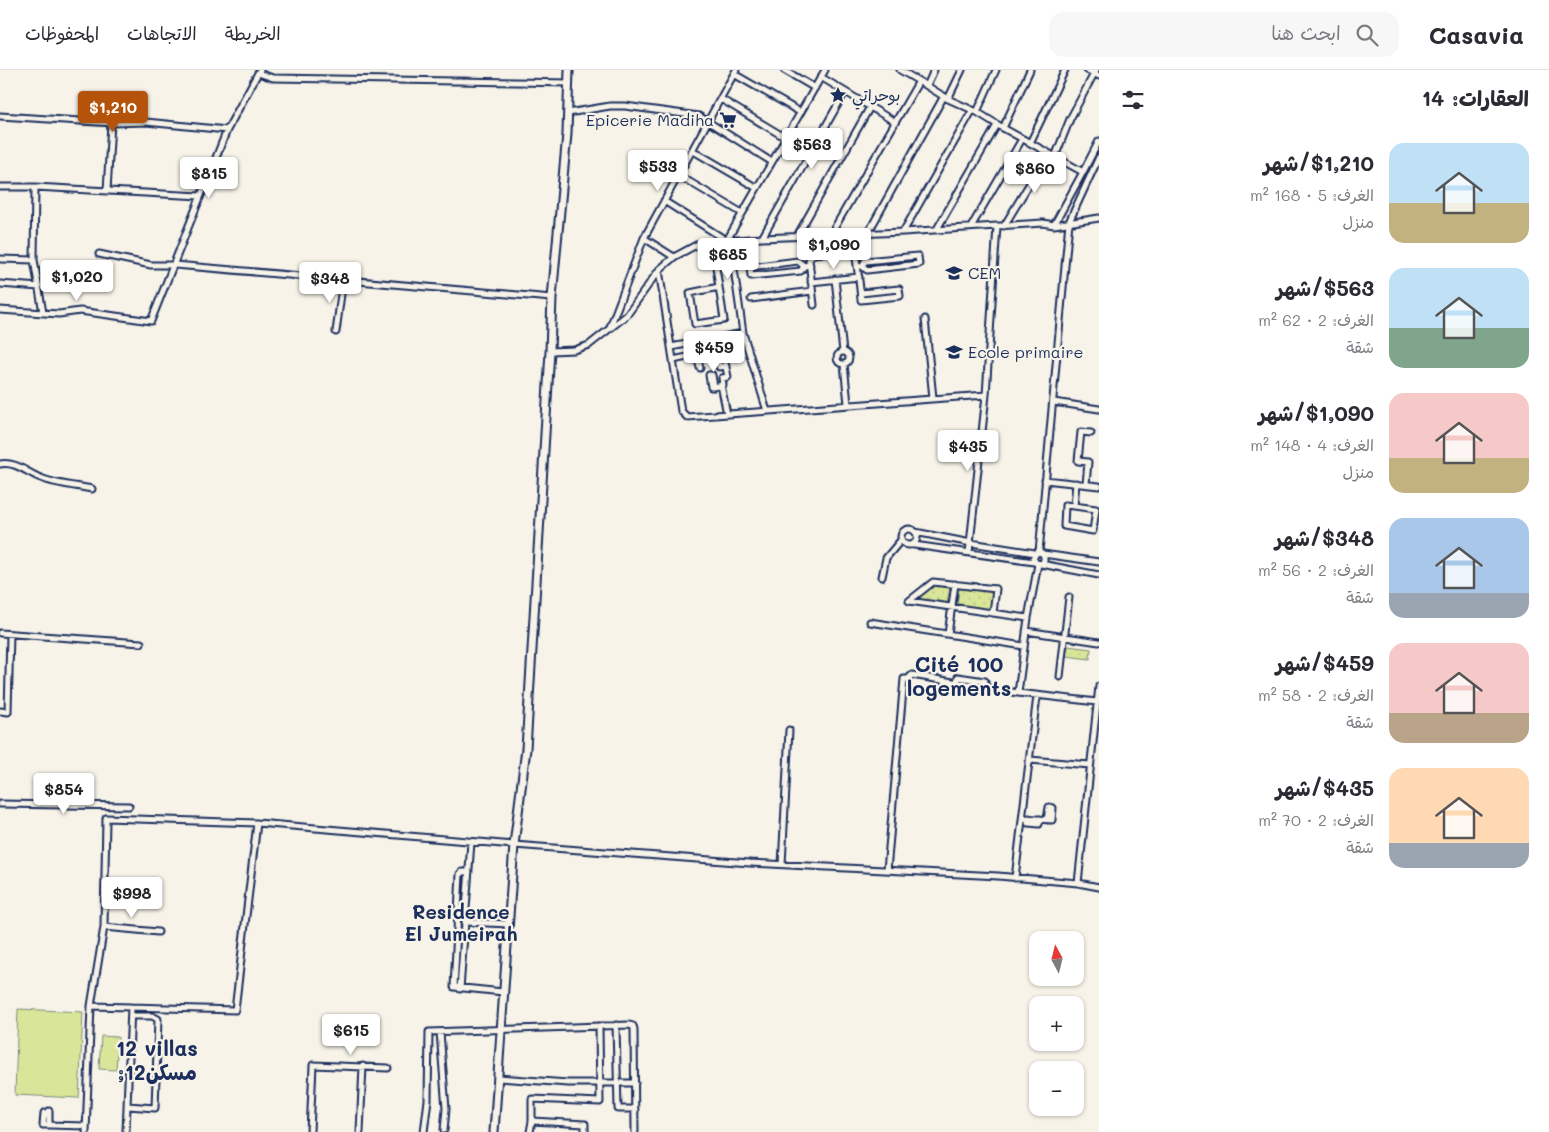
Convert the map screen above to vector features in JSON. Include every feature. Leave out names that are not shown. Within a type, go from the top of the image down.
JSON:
[{"type":"street","points":[[494,1132],[514,846],[526,748],[552,298],[568,113],[569,70]]},
{"type":"street","points":[[784,70],[815,88]]},
{"type":"street","points":[[719,287],[690,293],[695,324],[724,320],[716,267],[742,213],[825,70]]},
{"type":"street","points":[[900,70],[946,98],[974,111],[1083,172]]},
{"type":"street","points":[[927,86],[934,70]]},
{"type":"street","points":[[868,233],[962,70]]},
{"type":"street","points":[[902,232],[974,111],[996,70]]},
{"type":"street","points":[[1003,128],[1030,70]]},
{"type":"street","points":[[1030,143],[1065,70]]},
{"type":"street","points":[[1055,157],[1070,119],[1097,73],[1087,70]]},
{"type":"street","points":[[0,310],[59,314],[80,311],[151,321],[175,265],[227,130],[259,72],[273,78],[568,84]]},
{"type":"street","points":[[610,328],[644,238],[735,72],[800,112]]},
{"type":"street","points":[[821,77],[895,122]]},
{"type":"street","points":[[828,252],[829,234],[919,82]]},
{"type":"street","points":[[762,238],[845,92]]},
{"type":"street","points":[[721,100],[786,138]]},
{"type":"street","points":[[568,113],[610,106],[625,106],[699,116],[772,162]]},
{"type":"street","points":[[797,236],[870,107]]},
{"type":"street","points":[[0,116],[111,123],[146,122],[227,130]]},
{"type":"street","points":[[107,191],[111,123]]},
{"type":"street","points":[[938,229],[997,124]]},
{"type":"street","points":[[971,227],[1022,138]]},
{"type":"street","points":[[1054,225],[1099,141]]},
{"type":"street","points":[[692,150],[756,188]]},
{"type":"street","points":[[1004,226],[1048,153]]},
{"type":"street","points":[[1038,563],[1044,561],[1039,553],[1069,222],[1099,157]]},
{"type":"street","points":[[678,175],[742,213]]},
{"type":"street","points":[[0,187],[35,187],[200,196]]},
{"type":"street","points":[[35,187],[34,260],[43,313]]},
{"type":"street","points":[[664,201],[728,240],[743,333],[767,411]]},
{"type":"street","points":[[550,351],[574,350],[589,345],[627,315],[659,270],[674,257],[700,243],[1043,223],[1054,225],[1099,218]]},
{"type":"street","points":[[969,552],[986,395],[997,226]]},
{"type":"street","points":[[839,234],[840,251]]},
{"type":"street","points":[[644,238],[674,257]]},
{"type":"street","points":[[807,265],[798,261],[750,267],[751,276],[801,271],[807,265],[813,254],[848,251],[856,258],[860,266],[859,277],[860,294],[861,300],[900,296],[899,289],[860,294]]},
{"type":"street","points":[[99,254],[151,265],[175,265],[552,298]]},
{"type":"street","points":[[918,256],[919,264],[868,270],[860,266],[865,261],[918,256]]},
{"type":"street","points":[[0,259],[34,260]]},
{"type":"street","points":[[807,265],[814,305]]},
{"type":"street","points":[[659,270],[681,411],[687,417],[986,395]]},
{"type":"street","points":[[811,282],[859,277]]},
{"type":"street","points":[[336,332],[343,279]]},
{"type":"street","points":[[835,280],[843,352],[849,356],[848,361],[844,364],[848,404]]},
{"type":"street","points":[[0,284],[39,287]]},
{"type":"street","points":[[750,299],[812,291]]},
{"type":"street","points":[[925,319],[933,398]]},
{"type":"street","points":[[671,347],[743,333]]},
{"type":"street","points":[[673,360],[697,355],[700,368]]},
{"type":"street","points":[[726,366],[728,377],[722,378],[723,385],[721,385],[727,414]]},
{"type":"street","points":[[714,387],[721,385]]},
{"type":"street","points":[[1054,402],[1099,409]]},
{"type":"street","points":[[1086,484],[1088,462],[1078,461],[1081,432],[1091,433]]},
{"type":"street","points":[[0,464],[6,463],[20,466],[41,478],[92,489]]},
{"type":"street","points":[[1045,480],[1099,486]]},
{"type":"street","points":[[1074,506],[1076,483]]},
{"type":"street","points":[[1065,506],[1074,506],[1096,510],[1093,532],[1064,526],[1065,506]]},
{"type":"street","points":[[882,577],[886,558],[901,540],[902,533],[908,529],[971,544],[1099,562]]},
{"type":"street","points":[[914,545],[918,539],[915,532]]},
{"type":"street","points":[[901,540],[906,546],[914,545],[969,552],[1099,575]]},
{"type":"street","points":[[1038,563],[1033,558],[1039,553]]},
{"type":"street","points":[[1018,693],[1028,618],[1038,563]]},
{"type":"street","points":[[993,613],[996,589],[933,582],[909,601],[952,607],[993,613],[1028,618]]},
{"type":"street","points":[[948,634],[955,584]]},
{"type":"street","points":[[1060,677],[1069,597]]},
{"type":"street","points":[[870,622],[1024,646]]},
{"type":"street","points":[[1026,631],[1099,642]]},
{"type":"street","points":[[0,633],[141,643]]},
{"type":"street","points":[[0,712],[8,712],[10,634]]},
{"type":"street","points":[[887,870],[904,679],[908,679],[912,675],[1037,696],[1097,702]]},
{"type":"street","points":[[1078,883],[1099,686]]},
{"type":"street","points":[[1015,878],[1026,818],[1037,696]]},
{"type":"street","points":[[0,700],[8,700]]},
{"type":"street","points":[[782,865],[789,730]]},
{"type":"street","points":[[1030,760],[1090,765]]},
{"type":"street","points":[[0,804],[129,806]]},
{"type":"street","points":[[86,1129],[91,1006],[104,927],[106,818],[257,823],[514,846],[782,865],[1015,878],[1078,883],[1099,887]]},
{"type":"street","points":[[1026,818],[1028,823],[1039,824],[1040,819],[1048,820]]},
{"type":"street","points":[[91,1006],[235,1010],[257,823]]},
{"type":"street","points":[[460,989],[471,842]]},
{"type":"street","points":[[469,872],[462,872],[460,874],[454,987],[503,992]]},
{"type":"street","points":[[465,922],[508,924]]},
{"type":"street","points":[[104,927],[158,932]]},
{"type":"street","points":[[126,1132],[131,1007]]},
{"type":"street","points":[[128,1106],[155,1108],[158,1019],[152,1016],[131,1016]]},
{"type":"street","points":[[616,1025],[618,1109],[635,1108]]},
{"type":"street","points":[[424,1132],[428,1100],[429,1032],[616,1025],[629,1025],[633,1026],[634,1029],[635,1132]]},
{"type":"street","points":[[530,1132],[532,1099],[600,1102],[600,1026]]},
{"type":"street","points":[[440,1032],[446,1108],[444,1130]]},
{"type":"street","points":[[310,1132],[313,1065],[388,1068]]},
{"type":"street","points":[[360,1132],[363,1066]]},
{"type":"street","points":[[498,1078],[545,1082],[635,1083]]},
{"type":"street","points":[[49,1112],[49,1123],[58,1121],[58,1125],[78,1123],[86,1129]]},
{"type":"street","points":[[532,1121],[585,1124],[585,1132]]},
{"type":"green space","points":[[935,585],[950,587],[947,603],[918,599]]},
{"type":"green space","points":[[959,588],[992,592],[990,610],[957,605]]},
{"type":"green space","points":[[1068,646],[1091,649],[1090,659],[1066,656]]},
{"type":"green space","points":[[18,1009],[83,1012],[79,1098],[15,1095]]},
{"type":"green space","points":[[101,1036],[118,1037],[116,1070],[99,1069]]},
{"type":"place","name":"بوحراتي","points":[[838,95]]},
{"type":"place","name":"Epicerie Madiha","points":[[728,120]]},
{"type":"place","name":"CEM","points":[[954,273]]},
{"type":"place","name":"Ecole primaire","points":[[954,352]]},
{"type":"district","name":"Cité 100 logements","points":[[959,677]]},
{"type":"district","name":"Residence El Jumeirah","points":[[461,923]]},
{"type":"district","name":"12 villas ;12مسكن","points":[[157,1061]]}]
